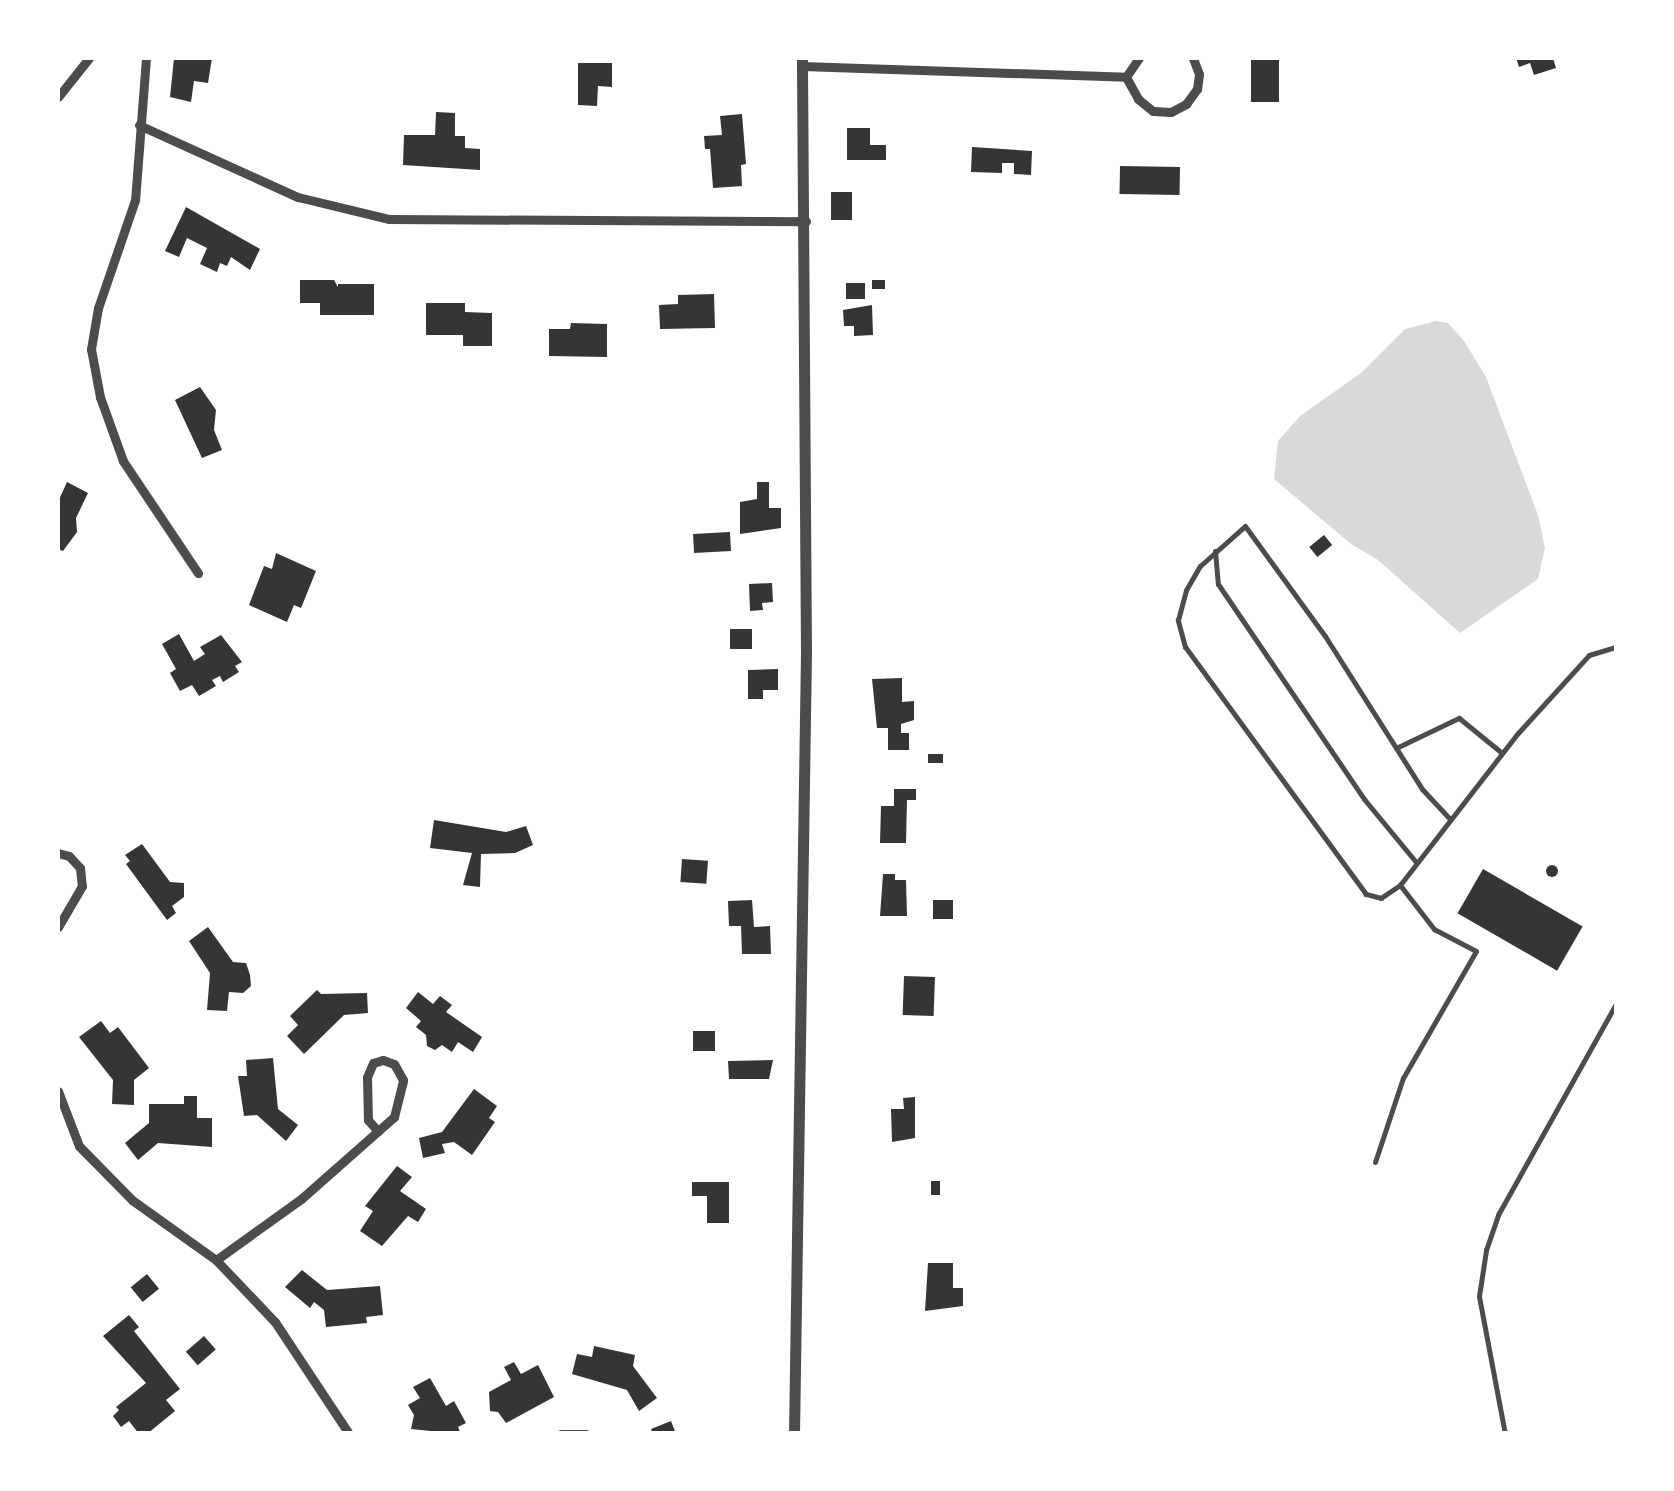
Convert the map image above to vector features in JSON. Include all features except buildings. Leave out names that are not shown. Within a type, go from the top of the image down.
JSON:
[{"type":"street","points":[[58,97],[90,58]]},
{"type":"street","points":[[146,58],[135,200],[98,308],[91,349],[100,397],[122,461],[198,573]]},
{"type":"street","points":[[1126,77],[1139,58]]},
{"type":"street","points":[[1126,77],[1138,99],[1152,111],[1171,112],[1186,104],[1197,89],[1199,74],[1193,58]]},
{"type":"street","points":[[794,1434],[806,653],[802,62],[1126,77]]},
{"type":"street","points":[[139,125],[298,197],[376,216],[523,222],[806,222]]},
{"type":"street","points":[[58,853],[69,856],[80,868],[82,886],[58,926]]},
{"type":"street","points":[[216,1260],[302,1200],[394,1118],[403,1080],[394,1064],[383,1060],[373,1063],[367,1077],[368,1120],[378,1131]]},
{"type":"street","points":[[58,1091],[67,1123],[96,1166],[132,1200],[216,1260],[275,1322],[349,1434]]},
{"type":"street","points":[[561,1434],[586,1434]]},
{"type":"lane","points":[[1449,818],[1422,789],[1325,636],[1245,526],[1200,566],[1186,590],[1178,620],[1184,647],[1366,894],[1381,898],[1400,884],[1502,753],[1590,656],[1616,648]]},
{"type":"lane","points":[[1216,550],[1218,584],[1364,798],[1416,862]]},
{"type":"lane","points":[[1396,748],[1459,718],[1502,753]]},
{"type":"lane","points":[[1375,1162],[1403,1078],[1476,950],[1434,929],[1400,884]]},
{"type":"lane","points":[[1506,1434],[1479,1296],[1486,1250],[1498,1214],[1616,1005]]},
{"type":"shaded area","points":[[1436,321],[1448,323],[1486,377],[1538,515],[1545,548],[1538,579],[1460,633],[1378,560],[1351,544],[1274,479],[1278,441],[1300,416],[1361,373],[1405,329]]}]
